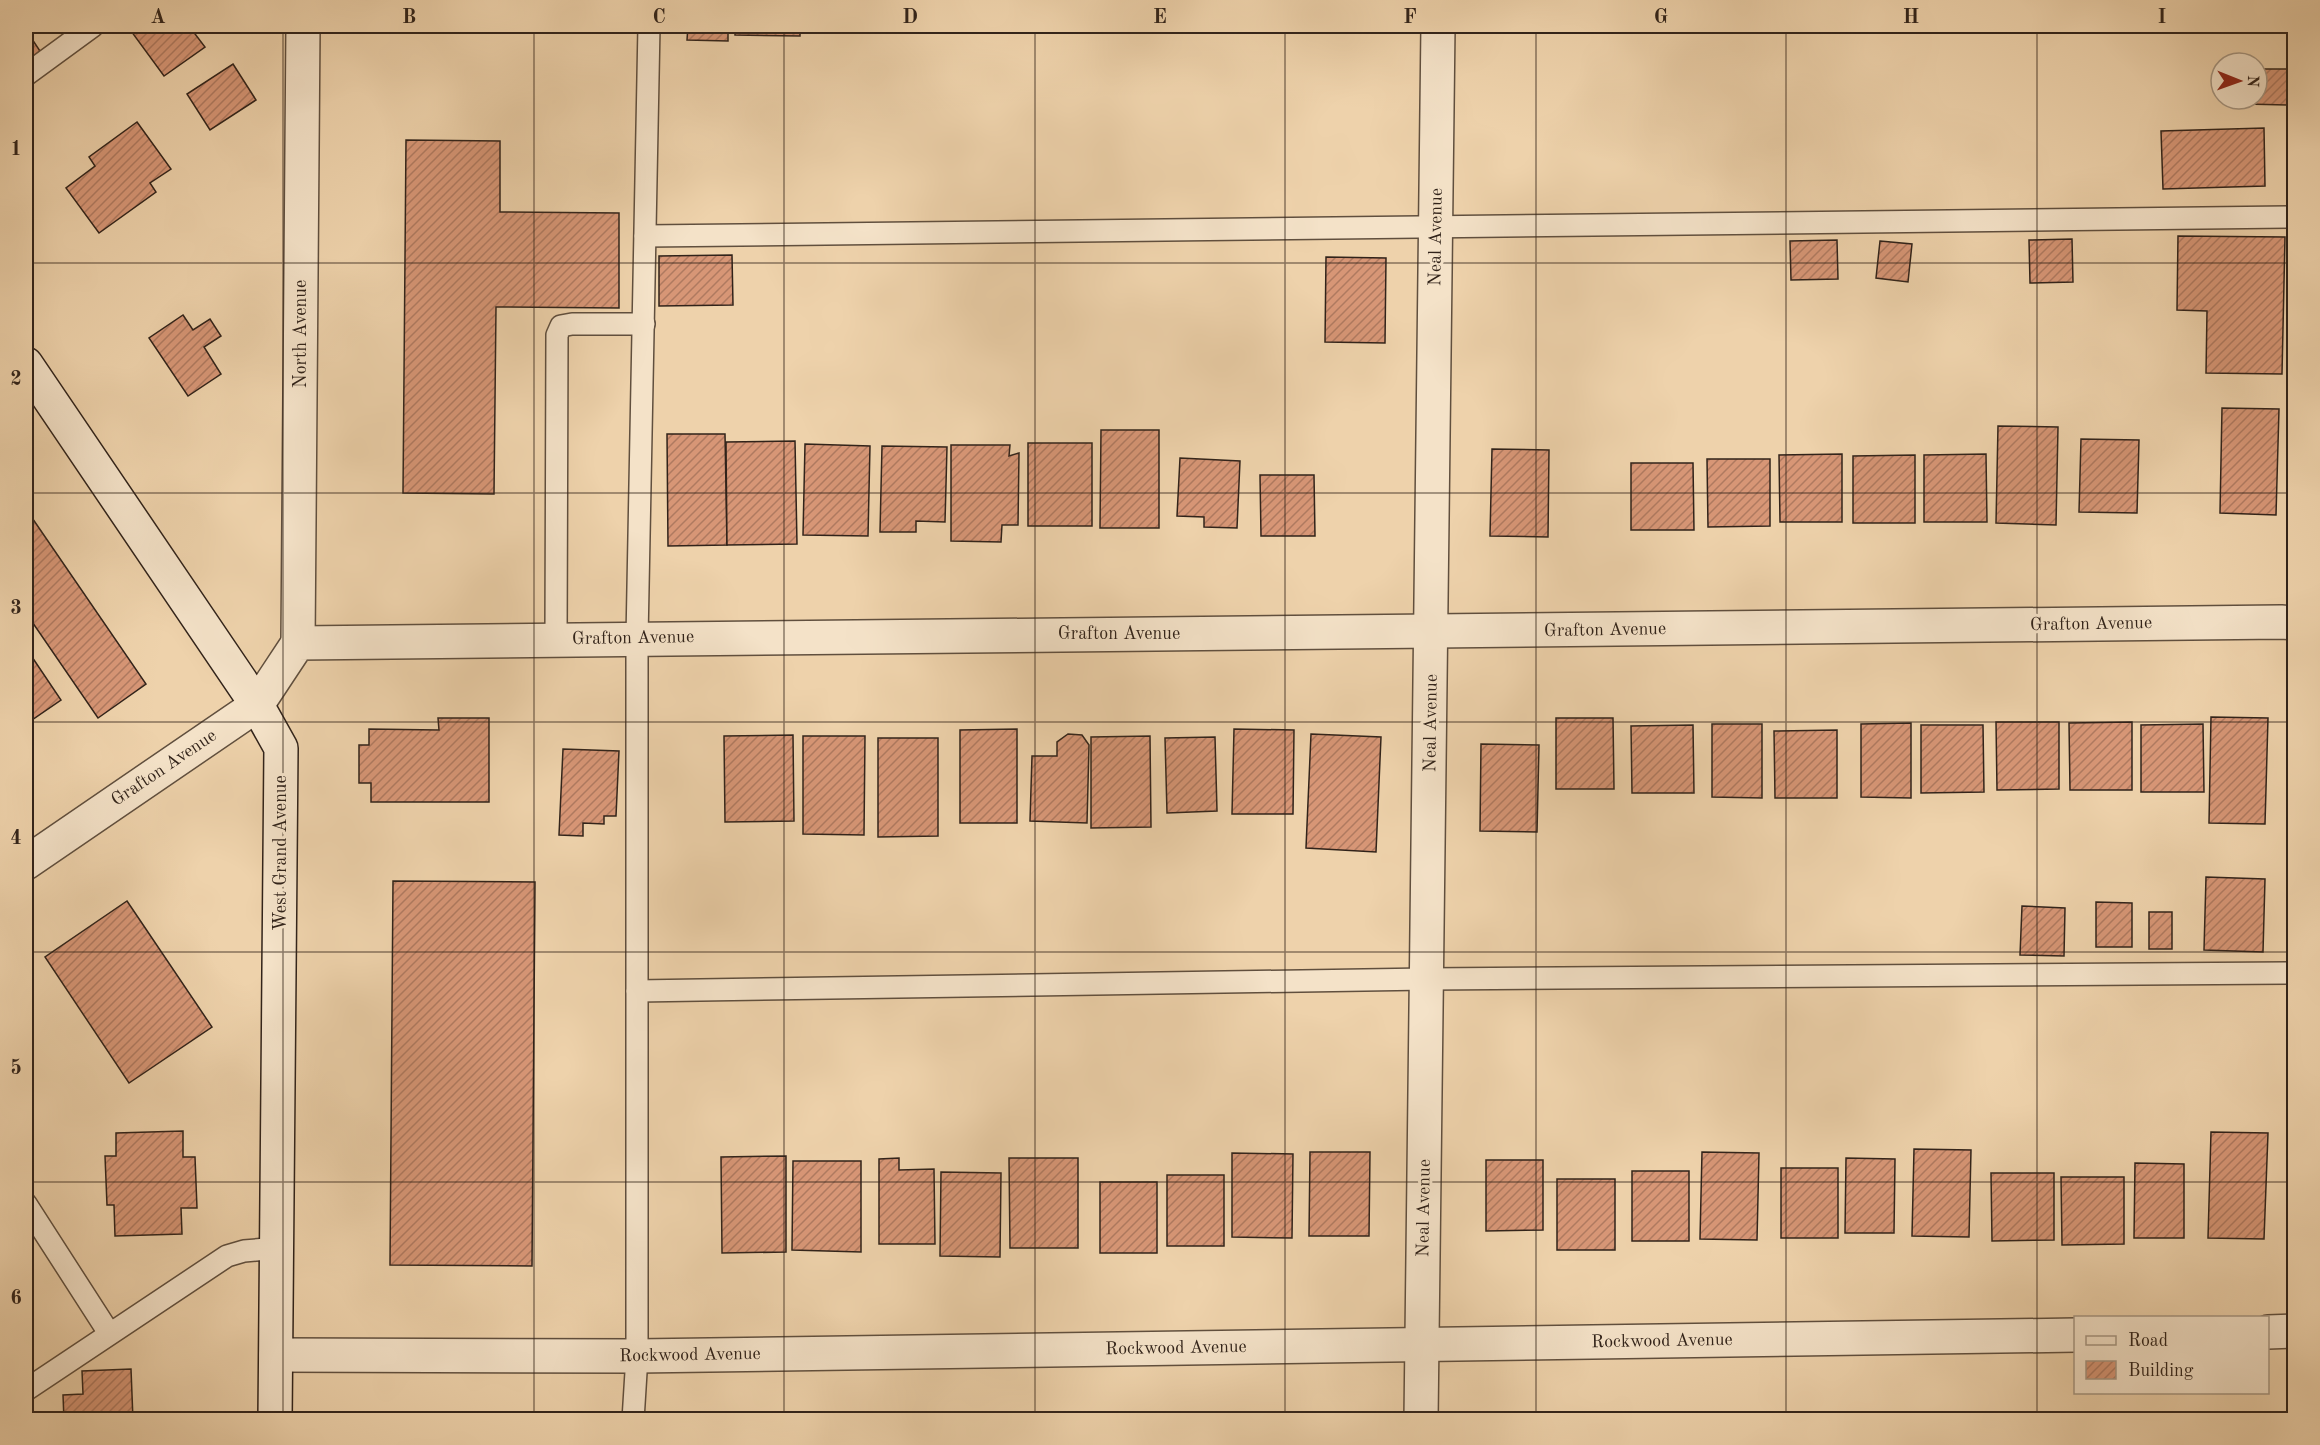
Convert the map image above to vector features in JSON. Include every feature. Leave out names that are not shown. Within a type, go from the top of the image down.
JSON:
[{"type":"street","name":"North Avenue","points":[[298,643],[303,26]]},
{"type":"street","name":"Neal Avenue","points":[[1421,1419],[1438,26]]},
{"type":"street","name":"West Grand Avenue","points":[[26,364],[257,705],[281,748],[275,1419]]},
{"type":"street","name":"Grafton Avenue","points":[[26,862],[257,705],[298,643],[2295,623]]},
{"type":"street","points":[[2269,1332],[2295,1331]]},
{"type":"street","name":"Rockwood Avenue","points":[[276,1355],[637,1356],[2074,1335]]},
{"type":"lane","points":[[26,75],[93,26]]},
{"type":"lane","points":[[633,1419],[637,1356],[638,638],[649,26]]},
{"type":"lane","points":[[645,236],[2295,217]]},
{"type":"lane","points":[[556,639],[556,335],[561,326],[572,324],[644,324]]},
{"type":"lane","points":[[637,991],[1427,980],[2295,973]]},
{"type":"lane","points":[[26,1204],[109,1333]]},
{"type":"lane","points":[[26,1390],[227,1256],[244,1251],[278,1248]]},
{"type":"building","points":[[138,26],[189,26],[205,47],[164,76],[131,31]]},
{"type":"building","points":[[688,26],[728,26],[728,41],[687,40]]},
{"type":"building","points":[[735,26],[800,26],[800,36],[735,35]]},
{"type":"building","points":[[26,30],[44,57],[26,70]]},
{"type":"building","points":[[233,64],[256,100],[210,130],[187,94]]},
{"type":"building","points":[[2269,69],[2287,69],[2287,105],[2269,105]]},
{"type":"building","points":[[137,122],[171,169],[150,183],[156,192],[99,233],[66,188],[95,166],[89,157]]},
{"type":"building","points":[[2264,128],[2265,186],[2163,189],[2161,131]]},
{"type":"building","points":[[406,140],[500,141],[500,212],[619,213],[619,308],[496,307],[494,494],[403,493]]},
{"type":"building","points":[[2178,236],[2285,237],[2282,374],[2206,373],[2207,311],[2177,310]]},
{"type":"building","points":[[2072,239],[2073,282],[2030,283],[2029,240]]},
{"type":"building","points":[[1837,240],[1838,279],[1791,280],[1790,241]]},
{"type":"building","points":[[1880,241],[1912,244],[1908,282],[1876,278]]},
{"type":"building","points":[[732,255],[733,305],[659,306],[659,256]]},
{"type":"building","points":[[1326,257],[1386,258],[1385,343],[1325,342]]},
{"type":"building","points":[[183,315],[193,330],[210,319],[221,336],[204,347],[221,374],[188,396],[149,338]]},
{"type":"building","points":[[2222,408],[2279,409],[2276,515],[2220,513]]},
{"type":"building","points":[[1998,426],[2058,427],[2056,525],[1996,523]]},
{"type":"building","points":[[1101,430],[1159,430],[1159,528],[1100,528]]},
{"type":"building","points":[[667,434],[725,434],[727,545],[668,546]]},
{"type":"building","points":[[2081,439],[2139,440],[2137,513],[2079,512]]},
{"type":"building","points":[[795,441],[797,544],[727,545],[726,442]]},
{"type":"building","points":[[1028,443],[1092,443],[1092,526],[1028,526]]},
{"type":"building","points":[[805,444],[870,446],[868,536],[803,535]]},
{"type":"building","points":[[951,445],[1010,445],[1009,456],[1019,453],[1018,525],[1002,525],[1001,542],[951,541]]},
{"type":"building","points":[[882,446],[947,447],[945,522],[916,521],[916,532],[880,532]]},
{"type":"building","points":[[1492,449],[1549,450],[1548,537],[1490,536]]},
{"type":"building","points":[[1842,454],[1842,522],[1780,522],[1779,455]]},
{"type":"building","points":[[1986,454],[1987,522],[1924,522],[1924,455]]},
{"type":"building","points":[[1915,455],[1915,523],[1853,523],[1853,456]]},
{"type":"building","points":[[1180,458],[1240,461],[1237,528],[1204,527],[1204,517],[1177,516]]},
{"type":"building","points":[[1707,459],[1770,459],[1770,526],[1708,527]]},
{"type":"building","points":[[1631,463],[1693,463],[1694,530],[1631,530]]},
{"type":"building","points":[[1260,475],[1314,475],[1315,536],[1261,536]]},
{"type":"building","points":[[26,509],[146,684],[98,718],[26,613]]},
{"type":"building","points":[[26,648],[61,700],[26,724]]},
{"type":"building","points":[[2211,717],[2268,718],[2265,824],[2209,823]]},
{"type":"building","points":[[438,718],[489,718],[489,802],[371,802],[371,783],[359,783],[359,745],[369,745],[369,729],[439,730]]},
{"type":"building","points":[[1556,718],[1613,718],[1614,789],[1556,789]]},
{"type":"building","points":[[1996,722],[2059,722],[2059,789],[1997,790]]},
{"type":"building","points":[[2132,722],[2132,790],[2070,790],[2069,723]]},
{"type":"building","points":[[1911,723],[1911,798],[1861,797],[1861,724]]},
{"type":"building","points":[[1712,724],[1762,724],[1762,798],[1712,797]]},
{"type":"building","points":[[2203,724],[2204,792],[2141,792],[2141,725]]},
{"type":"building","points":[[1693,725],[1694,793],[1632,793],[1631,726]]},
{"type":"building","points":[[1921,725],[1983,725],[1984,792],[1921,793]]},
{"type":"building","points":[[1017,729],[1017,823],[960,823],[960,730]]},
{"type":"building","points":[[1234,729],[1294,730],[1293,814],[1232,814]]},
{"type":"building","points":[[1837,730],[1837,798],[1775,798],[1774,731]]},
{"type":"building","points":[[1068,734],[1082,735],[1089,745],[1087,823],[1030,821],[1032,756],[1057,756],[1057,742]]},
{"type":"building","points":[[1311,734],[1381,737],[1376,852],[1306,848]]},
{"type":"building","points":[[793,735],[794,821],[725,822],[724,736]]},
{"type":"building","points":[[803,736],[865,736],[864,835],[803,834]]},
{"type":"building","points":[[1150,736],[1151,827],[1091,828],[1091,737]]},
{"type":"building","points":[[1215,737],[1217,811],[1167,813],[1165,738]]},
{"type":"building","points":[[878,738],[938,738],[938,836],[878,837]]},
{"type":"building","points":[[1481,744],[1539,745],[1537,832],[1480,831]]},
{"type":"building","points":[[563,749],[619,751],[616,816],[604,816],[604,824],[583,823],[583,836],[559,835]]},
{"type":"building","points":[[2206,877],[2265,879],[2263,952],[2204,950]]},
{"type":"building","points":[[393,881],[535,882],[532,1266],[390,1265]]},
{"type":"building","points":[[127,901],[212,1027],[129,1083],[45,957]]},
{"type":"building","points":[[2096,902],[2132,903],[2132,947],[2096,947]]},
{"type":"building","points":[[2022,906],[2065,908],[2064,956],[2020,955]]},
{"type":"building","points":[[2149,912],[2172,912],[2172,949],[2149,949]]},
{"type":"building","points":[[183,1131],[183,1157],[195,1157],[197,1208],[181,1208],[182,1234],[115,1236],[114,1205],[107,1205],[105,1156],[116,1156],[116,1133]]},
{"type":"building","points":[[2211,1132],[2268,1133],[2264,1239],[2208,1238]]},
{"type":"building","points":[[1914,1149],[1971,1150],[1969,1237],[1912,1236]]},
{"type":"building","points":[[1310,1152],[1370,1152],[1369,1236],[1309,1236]]},
{"type":"building","points":[[1702,1152],[1759,1153],[1757,1240],[1700,1239]]},
{"type":"building","points":[[1232,1153],[1293,1154],[1292,1238],[1232,1237]]},
{"type":"building","points":[[786,1156],[786,1252],[722,1253],[721,1157]]},
{"type":"building","points":[[899,1158],[899,1170],[934,1169],[935,1244],[879,1244],[879,1159]]},
{"type":"building","points":[[1009,1158],[1078,1158],[1078,1248],[1010,1248]]},
{"type":"building","points":[[1846,1158],[1895,1159],[1894,1233],[1845,1233]]},
{"type":"building","points":[[1486,1160],[1543,1160],[1543,1230],[1486,1231]]},
{"type":"building","points":[[793,1161],[861,1161],[861,1252],[792,1250]]},
{"type":"building","points":[[2135,1163],[2184,1164],[2184,1238],[2134,1238]]},
{"type":"building","points":[[1781,1168],[1838,1168],[1838,1238],[1781,1238]]},
{"type":"building","points":[[1632,1171],[1689,1171],[1689,1241],[1632,1241]]},
{"type":"building","points":[[941,1172],[1001,1173],[1000,1257],[940,1256]]},
{"type":"building","points":[[1991,1173],[2054,1173],[2054,1240],[1992,1241]]},
{"type":"building","points":[[1167,1175],[1224,1175],[1224,1246],[1167,1246]]},
{"type":"building","points":[[2061,1177],[2124,1177],[2124,1244],[2062,1245]]},
{"type":"building","points":[[1557,1179],[1615,1179],[1615,1250],[1557,1250]]},
{"type":"building","points":[[1100,1182],[1157,1182],[1157,1253],[1100,1253]]},
{"type":"building","points":[[131,1369],[133,1420],[64,1420],[63,1395],[83,1394],[82,1371]]}]
